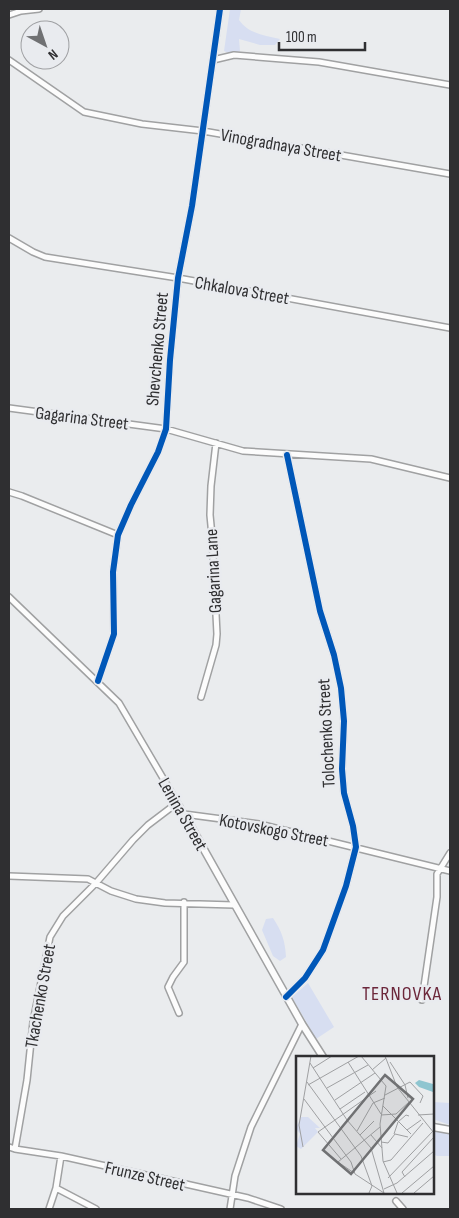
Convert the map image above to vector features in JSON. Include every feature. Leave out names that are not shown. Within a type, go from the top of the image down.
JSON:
[{"type":"street","points":[[9,16],[39,9]]},
{"type":"street","name":"Shevchenko Street","points":[[98,681],[114,634],[113,572],[114,550],[118,534],[130,505],[158,452],[166,428],[178,278],[192,206],[220,9]]},
{"type":"street","points":[[212,60],[234,55],[319,62],[450,85]]},
{"type":"street","name":"Vinogradnaya Street","points":[[9,60],[84,112],[142,124],[203,131],[450,174]]},
{"type":"street","name":"Chkalova Street","points":[[9,238],[45,257],[178,278],[450,328]]},
{"type":"street","name":"Gagarina Street","points":[[9,408],[166,428],[243,451],[371,459],[450,478]]},
{"type":"street","name":"Gagarina Lane","points":[[201,697],[216,645],[213,545],[210,515],[216,444]]},
{"type":"street","name":"Tolochenko Street","points":[[286,997],[305,978],[323,950],[346,886],[356,847],[353,826],[344,793],[342,769],[344,721],[341,688],[334,655],[320,610],[287,454]]},
{"type":"street","points":[[9,492],[118,534]]},
{"type":"street","name":"Lenina Street","points":[[9,597],[98,681],[119,703],[128,716],[286,997],[323,1056]]},
{"type":"street","name":"Tkachenko Street","points":[[15,1149],[33,1022],[50,937],[63,916],[96,883],[133,840],[148,825],[177,803]]},
{"type":"street","name":"Kotovskogo Street","points":[[184,814],[259,824],[450,871]]},
{"type":"street","points":[[422,1000],[437,897],[437,874],[450,853]]},
{"type":"street","points":[[9,876],[82,878],[88,879],[111,891],[136,899],[234,905]]},
{"type":"street","points":[[179,1013],[168,987],[184,962],[184,902]]},
{"type":"street","points":[[230,1209],[235,1176],[252,1127],[302,1024]]},
{"type":"street","points":[[434,1127],[450,1130]]},
{"type":"street","name":"Frunze Street","points":[[9,1147],[61,1156],[248,1198],[280,1209]]},
{"type":"street","points":[[49,1209],[56,1188],[61,1156]]},
{"type":"street","points":[[56,1188],[96,1209]]},
{"type":"street","points":[[396,1200],[403,1209]]},
{"type":"shaded area","points":[[230,9],[241,9],[239,20],[247,28],[257,33],[280,39],[275,45],[260,45],[239,39],[240,51],[231,54],[224,51]]},
{"type":"shaded area","points":[[273,918],[281,932],[285,946],[286,957],[280,961],[273,956],[262,930],[266,919]]},
{"type":"shaded area","points":[[308,983],[334,1027],[316,1039],[292,997]]},
{"type":"shaded area","points":[[434,1102],[450,1103],[450,1125],[434,1119]]},
{"type":"shaded area","points":[[434,1130],[450,1132],[450,1156],[434,1154]]},
{"type":"cycle path","points":[[98,681],[114,634],[113,572],[118,535],[158,452],[166,429],[178,278],[192,206],[220,9]]},
{"type":"cycle path","points":[[286,997],[305,978],[323,950],[346,886],[356,847],[353,826],[344,793],[342,769],[344,721],[341,688],[334,655],[320,611],[287,455]]},
{"type":"district","name":"TERNOVKA","points":[[402,993]]}]
